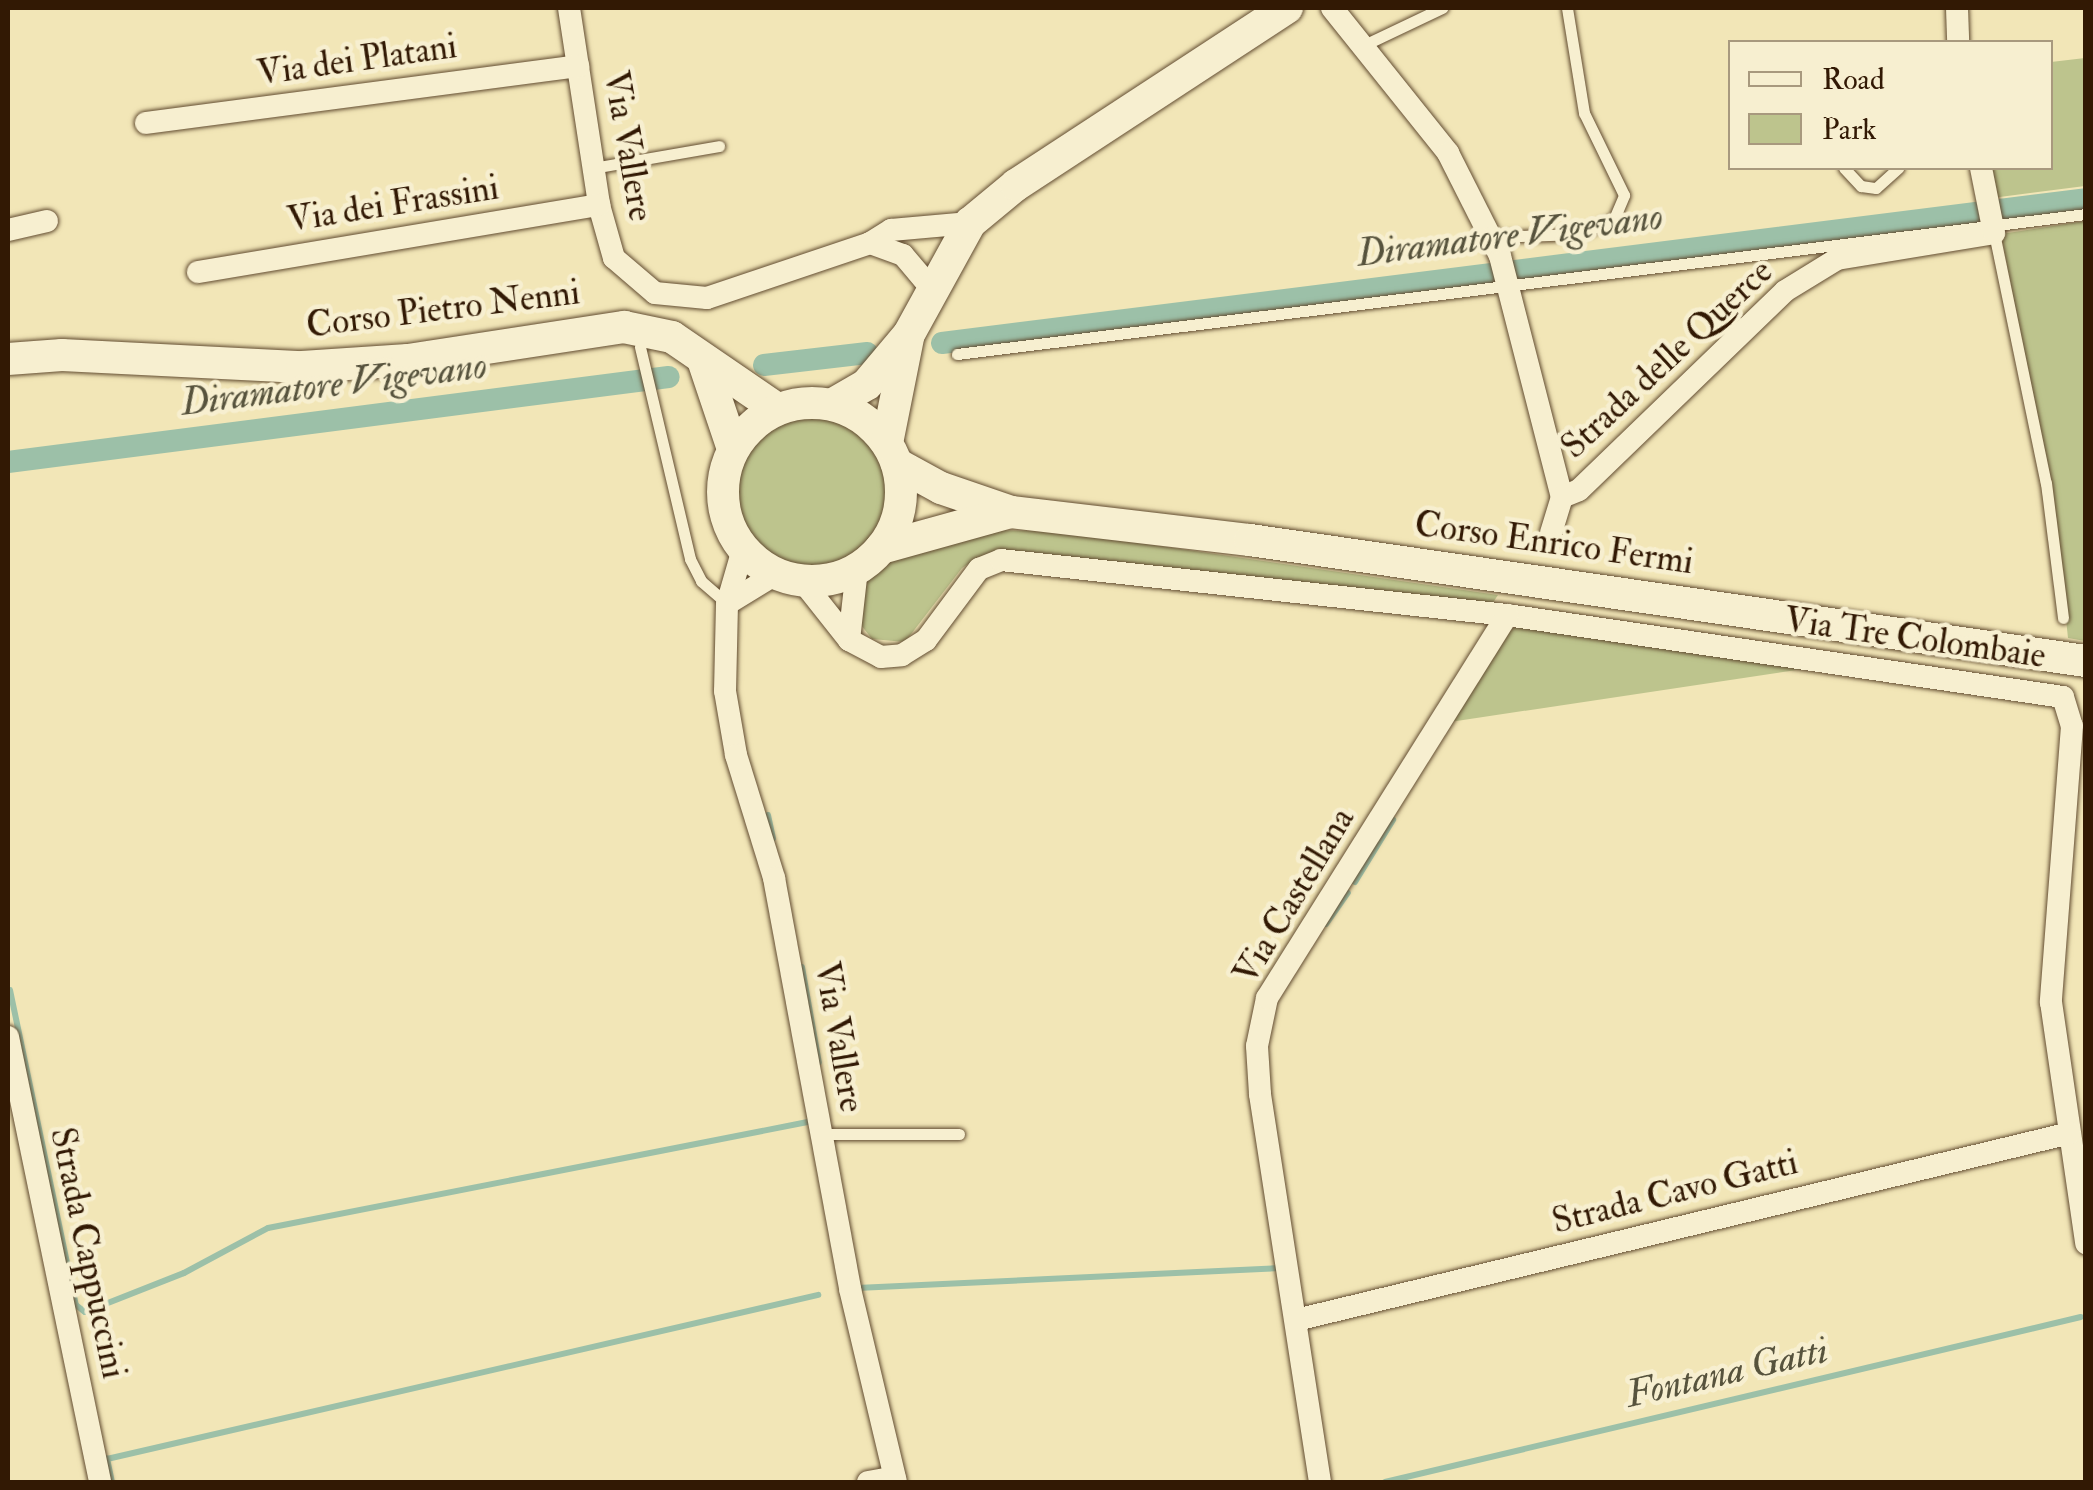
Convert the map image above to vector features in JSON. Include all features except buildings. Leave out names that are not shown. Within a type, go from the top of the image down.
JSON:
[{"type":"main road","points":[[908,334],[892,453],[900,508],[869,559],[790,578],[744,549],[723,501],[733,449],[752,425],[777,409],[833,404],[868,384],[908,334],[970,223],[1016,185],[1287,8]]},
{"type":"main road","name":"Corso Pietro Nenni","points":[[8,359],[62,355],[302,368],[408,360],[624,327],[672,337],[704,363],[777,409]]},
{"type":"main road","name":"Corso Pietro Nenni","points":[[8,339],[62,355]]},
{"type":"main road","points":[[704,363],[733,449]]},
{"type":"main road","points":[[833,404],[864,418],[892,453]]},
{"type":"main road","name":"Corso Enrico Fermi","points":[[892,453],[940,488],[1011,512],[1250,540],[2086,661]]},
{"type":"main road","name":"Corso Enrico Fermi","points":[[869,559],[1011,512]]},
{"type":"street","name":"Via Vallere","points":[[569,8],[598,206],[614,258],[631,278],[678,296],[746,289],[870,244],[891,230],[970,223]]},
{"type":"street","points":[[1332,8],[1448,153],[1496,247],[1562,497],[1550,533]]},
{"type":"street","points":[[1958,8],[1958,40]]},
{"type":"street","name":"Via dei Platani","points":[[146,123],[578,66]]},
{"type":"street","points":[[1981,170],[1991,219]]},
{"type":"street","name":"Via dei Frassini","points":[[198,272],[598,206]]},
{"type":"street","name":"Strada delle Querce","points":[[1562,497],[1578,490],[1784,291],[1837,259],[1991,219]]},
{"type":"street","points":[[8,230],[47,220]]},
{"type":"street","points":[[870,244],[903,254],[931,288]]},
{"type":"street","name":"Via Vallere","points":[[744,549],[727,604],[730,723],[774,878],[821,1134],[895,1480]]},
{"type":"street","points":[[849,640],[869,559]]},
{"type":"street","points":[[727,604],[745,587],[790,578],[849,640],[881,657],[902,655],[926,640],[979,568],[1001,560],[1507,615]]},
{"type":"street","name":"Via Tre Colombaie","points":[[1507,615],[2063,696],[2072,726],[2051,1002],[2086,1243]]},
{"type":"street","name":"Via Castellana","points":[[1320,1482],[1260,1094],[1257,1046],[1267,998],[1507,615]]},
{"type":"street","name":"Strada Cappuccini","points":[[8,1037],[100,1482]]},
{"type":"street","name":"Strada Cavo Gatti","points":[[1296,1320],[2070,1133]]},
{"type":"street","points":[[868,1482],[895,1480]]},
{"type":"lane","points":[[1362,46],[1442,8]]},
{"type":"lane","points":[[1496,247],[1579,234],[1614,219],[1624,195],[1584,113],[1567,8]]},
{"type":"lane","points":[[593,168],[718,146]]},
{"type":"lane","points":[[1846,170],[1862,186],[1876,188],[1896,170]]},
{"type":"lane","points":[[957,354],[1508,286],[1991,219],[2086,214]]},
{"type":"lane","points":[[1991,219],[2046,483],[2063,618]]},
{"type":"lane","points":[[640,346],[690,559],[701,581],[727,604]]},
{"type":"lane","points":[[821,1134],[959,1134]]},
{"type":"green space","points":[[2085,58],[2085,186],[1992,198],[1987,170],[2053,170],[2053,62]]},
{"type":"green space","points":[[2085,221],[2085,641],[2068,638],[2054,508],[2001,234]]},
{"type":"green space","points":[[810,414],[839,420],[864,436],[880,461],[886,490],[880,519],[864,544],[839,560],[810,566],[781,560],[756,544],[740,519],[734,490],[740,461],[756,436],[781,420]]},
{"type":"green space","points":[[981,530],[1057,531],[1498,595],[1490,607],[1022,551],[979,557],[962,568],[905,642],[872,639],[861,625],[867,579],[891,560]]},
{"type":"green space","points":[[1522,626],[1810,668],[1450,722],[1510,629]]},
{"type":"waterway","name":"Diramatore Vigevano","points":[[942,343],[2086,199]]},
{"type":"waterway","name":"Diramatore Vigevano","points":[[764,365],[867,353]]},
{"type":"waterway","name":"Diramatore Vigevano","points":[[8,462],[669,377]]},
{"type":"waterway","points":[[768,815],[773,838]]},
{"type":"waterway","points":[[1355,882],[1393,820]]},
{"type":"waterway","points":[[1326,924],[1348,893]]},
{"type":"waterway","points":[[802,967],[819,1063]]},
{"type":"waterway","points":[[10,990],[76,1305],[85,1312],[184,1273],[268,1228],[813,1121]]},
{"type":"waterway","points":[[857,1288],[1280,1268]]},
{"type":"waterway","points":[[112,1482],[107,1459],[818,1295]]},
{"type":"waterway","name":"Fontana Gatti","points":[[1385,1482],[2081,1317]]}]
